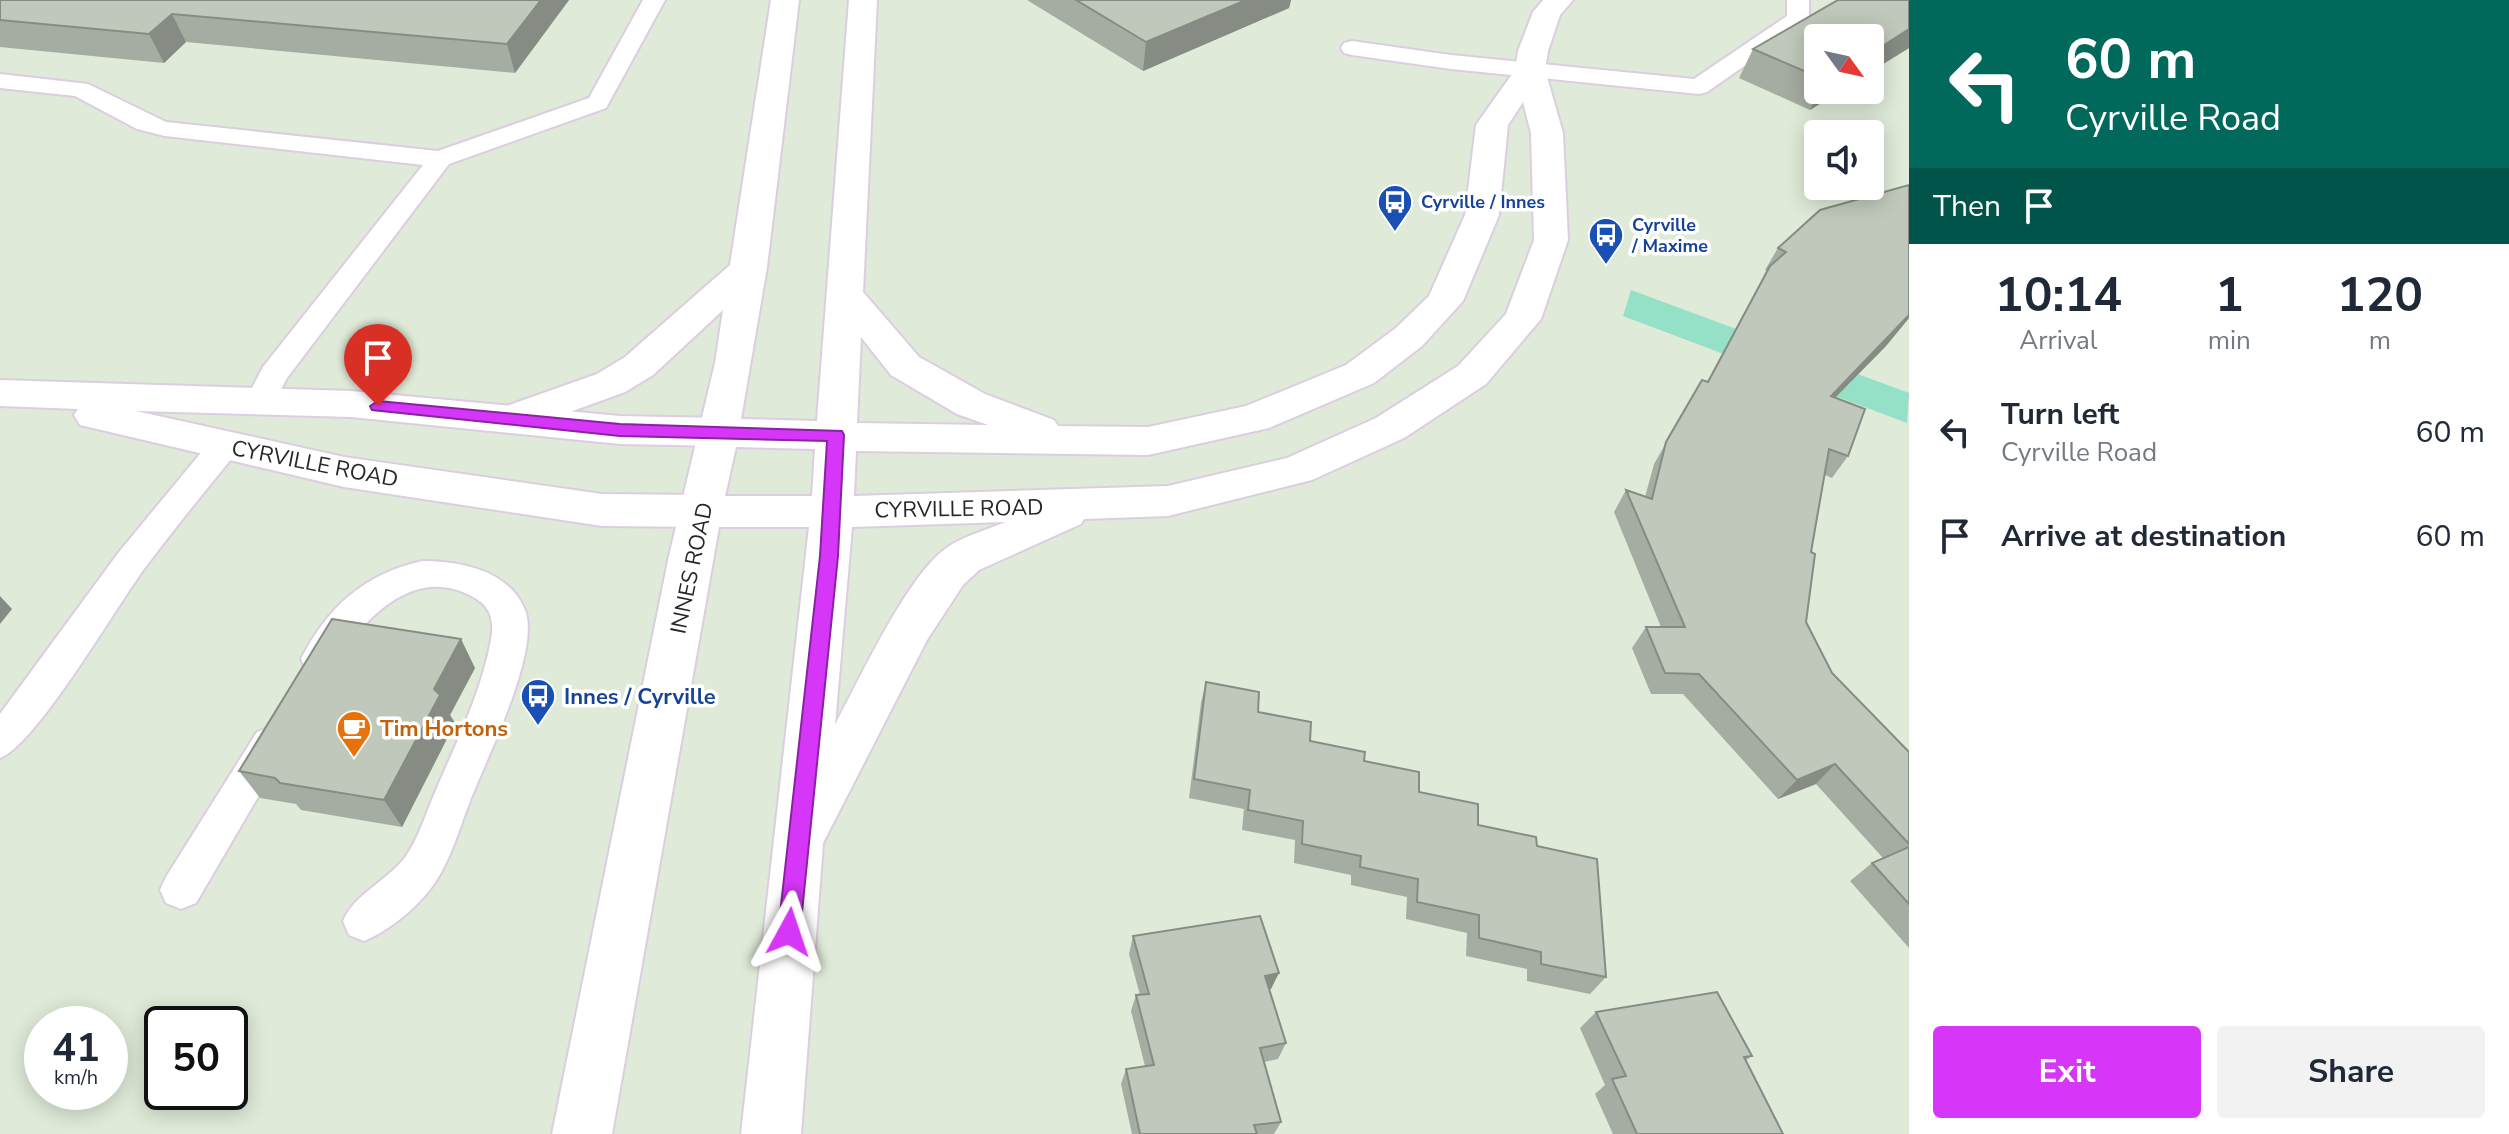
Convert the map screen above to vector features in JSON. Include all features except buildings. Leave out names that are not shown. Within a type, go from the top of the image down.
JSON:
[{"type":"main road","name":"INNES ROAD","points":[[582,1134],[688,572],[721,432],[749,267],[785,0]]},
{"type":"main road","points":[[771,1134],[832,512],[863,0]]},
{"type":"main road","name":"CYRVILLE ROAD","points":[[0,393],[344,472],[602,510],[832,512],[1083,505],[1168,501],[1232,488],[1297,470],[1390,428],[1472,375],[1523,319],[1551,240],[1547,133],[1530,70],[1533,51],[1547,12],[1559,0]]},
{"type":"main road","name":"CYRVILLE ROAD","points":[[0,393],[351,404],[620,430],[920,439],[1148,441],[1255,418],[1360,374],[1409,337],[1445,301],[1482,215],[1492,125],[1530,70]]},
{"type":"main road","points":[[512,419],[611,383],[639,366],[749,267]]},
{"type":"main road","points":[[847,296],[905,366],[971,404],[1066,440]]},
{"type":"main road","points":[[797,846],[910,629],[947,573],[964,558],[1083,505]]},
{"type":"lane","points":[[0,81],[80,89],[146,124],[165,129],[440,159],[598,103],[654,0]]},
{"type":"lane","points":[[1352,48],[1699,87],[1798,18],[1798,0]]},
{"type":"lane","points":[[260,401],[274,374],[440,159]]},
{"type":"lane","points":[[0,742],[40,692],[131,561],[225,445]]},
{"type":"lane","points":[[181,890],[321,656],[362,603],[396,580],[424,572],[445,573],[484,586],[497,594],[510,618],[507,645],[494,693],[426,861],[400,891],[364,921]]},
{"type":"green space","points":[[1631,290],[1909,393],[1907,423],[1623,316]]},
{"type":"place","name":"Cyrville / Innes","points":[[1395,233]]},
{"type":"place","name":"Cyrville / Maxime","points":[[1606,266]]},
{"type":"place","name":"Innes / Cyrville","points":[[538,727]]},
{"type":"place","name":"Tim Hortons","points":[[354,759]]},
{"type":"route","points":[[378,406],[620,430],[836,435],[829,556],[789,932]]}]
